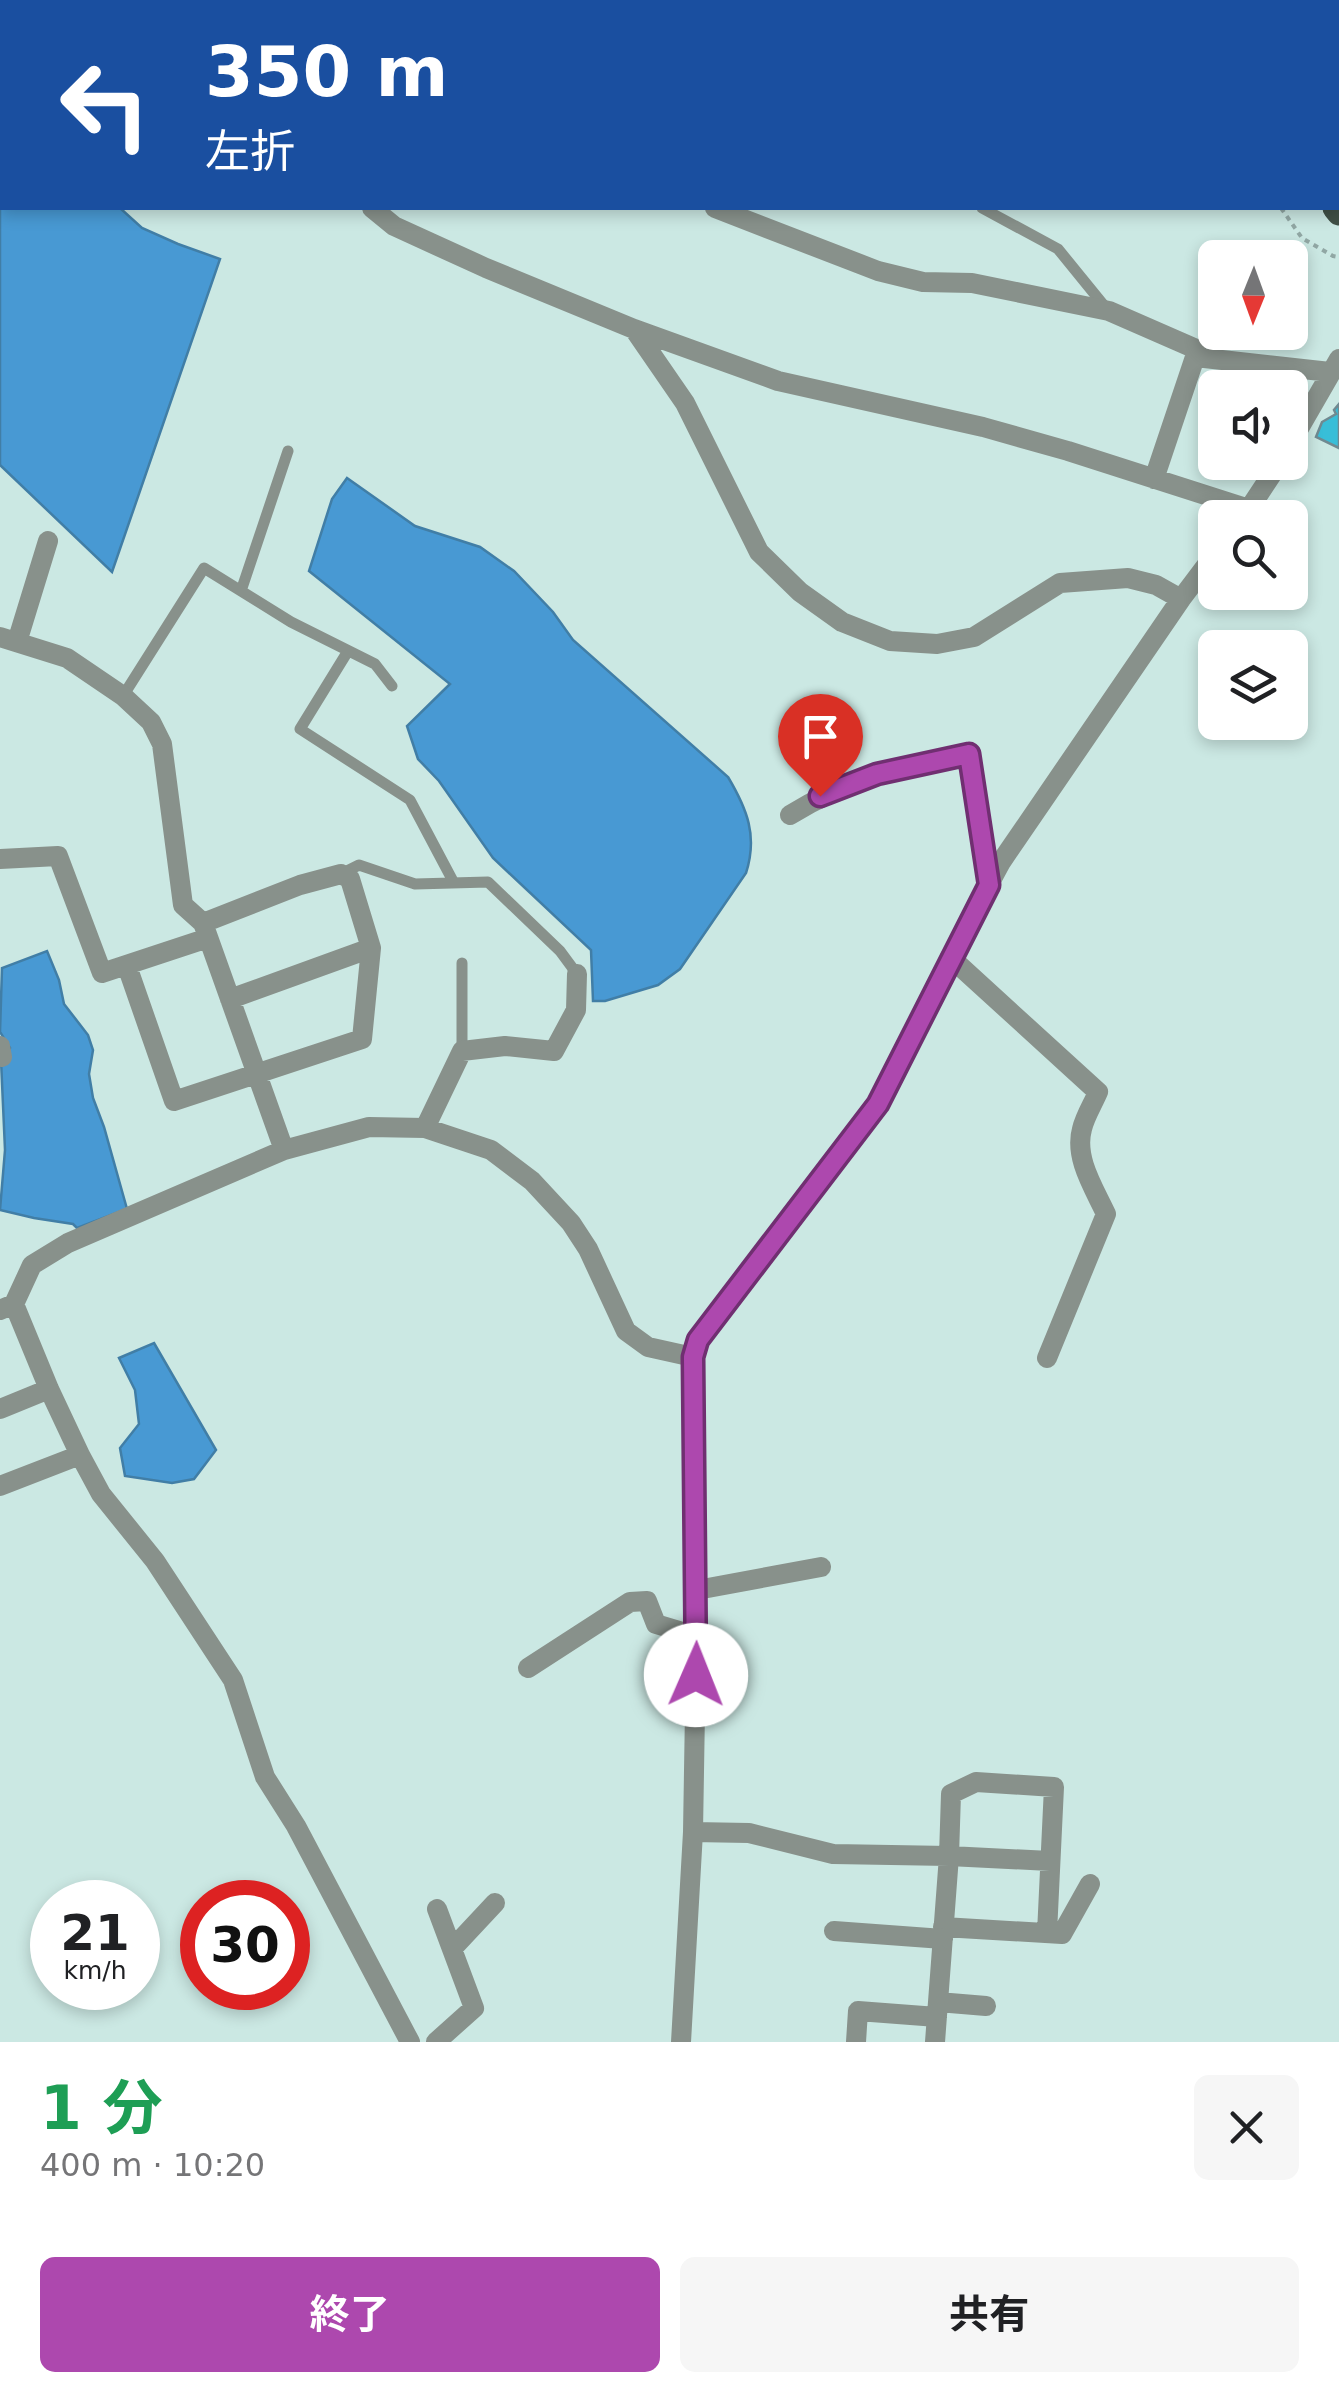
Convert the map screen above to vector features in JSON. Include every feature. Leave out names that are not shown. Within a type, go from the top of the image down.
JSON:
[{"type":"street","points":[[374,210],[394,226],[486,268],[634,330],[778,381],[983,427],[1154,479],[1209,500]]},
{"type":"street","points":[[720,210],[878,272],[923,282],[972,283],[1109,311],[1196,350],[1154,479]]},
{"type":"street","points":[[634,330],[685,404],[759,552],[800,592],[842,622],[890,641],[937,644],[974,637],[1060,583],[1128,578],[1156,585],[1181,599]]},
{"type":"street","points":[[1195,357],[1334,365],[1308,412]]},
{"type":"street","points":[[48,541],[8,640],[68,658],[123,696],[152,722],[162,744],[183,905],[205,930],[284,1150]]},
{"type":"street","points":[[681,2042],[693,1832],[693,1357],[698,1340],[878,1104],[1001,862],[1198,576]]},
{"type":"street","points":[[790,815],[820,796],[877,774],[969,754],[989,885]]},
{"type":"street","points":[[0,859],[58,856],[102,972],[127,966],[300,885],[340,874],[350,879],[371,948],[362,1039],[174,1101],[127,966]]},
{"type":"street","points":[[230,999],[371,948]]},
{"type":"street","points":[[950,958],[1098,1092],[1082,1129],[1080,1149],[1106,1214],[1047,1358]]},
{"type":"street","points":[[425,1128],[462,1051],[505,1046],[554,1051],[576,1010],[577,974]]},
{"type":"street","points":[[410,2042],[296,1826],[265,1777],[233,1680],[154,1561],[101,1494],[7,1307],[32,1265],[68,1242],[284,1150],[369,1127],[425,1128],[491,1150],[532,1181],[588,1249],[626,1331],[648,1346],[693,1357]]},
{"type":"street","points":[[0,1410],[49,1389]]},
{"type":"street","points":[[0,1486],[80,1455]]},
{"type":"street","points":[[696,1590],[821,1567]]},
{"type":"street","points":[[528,1668],[630,1602],[647,1601],[656,1624],[696,1636]]},
{"type":"street","points":[[935,2042],[951,1794],[976,1782],[1054,1788],[1047,1934]]},
{"type":"street","points":[[693,1832],[749,1834],[833,1854],[1050,1862]]},
{"type":"street","points":[[834,1931],[1062,1934],[1090,1884]]},
{"type":"street","points":[[452,1950],[494,1903]]},
{"type":"street","points":[[436,2042],[474,2008],[437,1908]]},
{"type":"street","points":[[856,2042],[858,2011],[986,2006]]},
{"type":"lane","points":[[986,210],[1058,250],[1109,311]]},
{"type":"lane","points":[[241,591],[288,452]]},
{"type":"lane","points":[[123,696],[204,568],[291,622],[374,664],[392,686]]},
{"type":"lane","points":[[348,651],[300,729],[410,800],[454,883]]},
{"type":"lane","points":[[340,874],[360,865],[414,884],[488,882],[560,951],[577,974]]},
{"type":"lane","points":[[462,963],[462,1051]]},
{"type":"path","points":[[1283,210],[1302,238],[1339,256]]},
{"type":"water","points":[[0,210],[122,210],[142,228],[220,259],[112,572],[0,465]]},
{"type":"water","points":[[347,478],[415,526],[480,547],[514,571],[573,640],[728,777],[749,823],[751,847],[746,873],[680,969],[658,985],[593,1001],[591,950],[493,858],[439,781],[418,759],[407,726],[450,684],[309,571],[332,499]]},
{"type":"water","points":[[47,951],[64,1004],[88,1035],[93,1050],[89,1074],[93,1098],[127,1209],[77,1228],[0,1210],[5,1150],[1,1060],[10,1048],[0,1032],[2,968]]},
{"type":"water","points":[[154,1343],[216,1450],[194,1479],[172,1483],[125,1476],[120,1448],[139,1424],[135,1390],[119,1358]]},
{"type":"building","points":[[1339,404],[1339,448],[1316,437],[1322,422],[1336,414],[1334,410]]},
{"type":"route","points":[[696,1675],[693,1357],[698,1340],[878,1104],[989,885],[969,754],[877,774],[820,796]]}]
